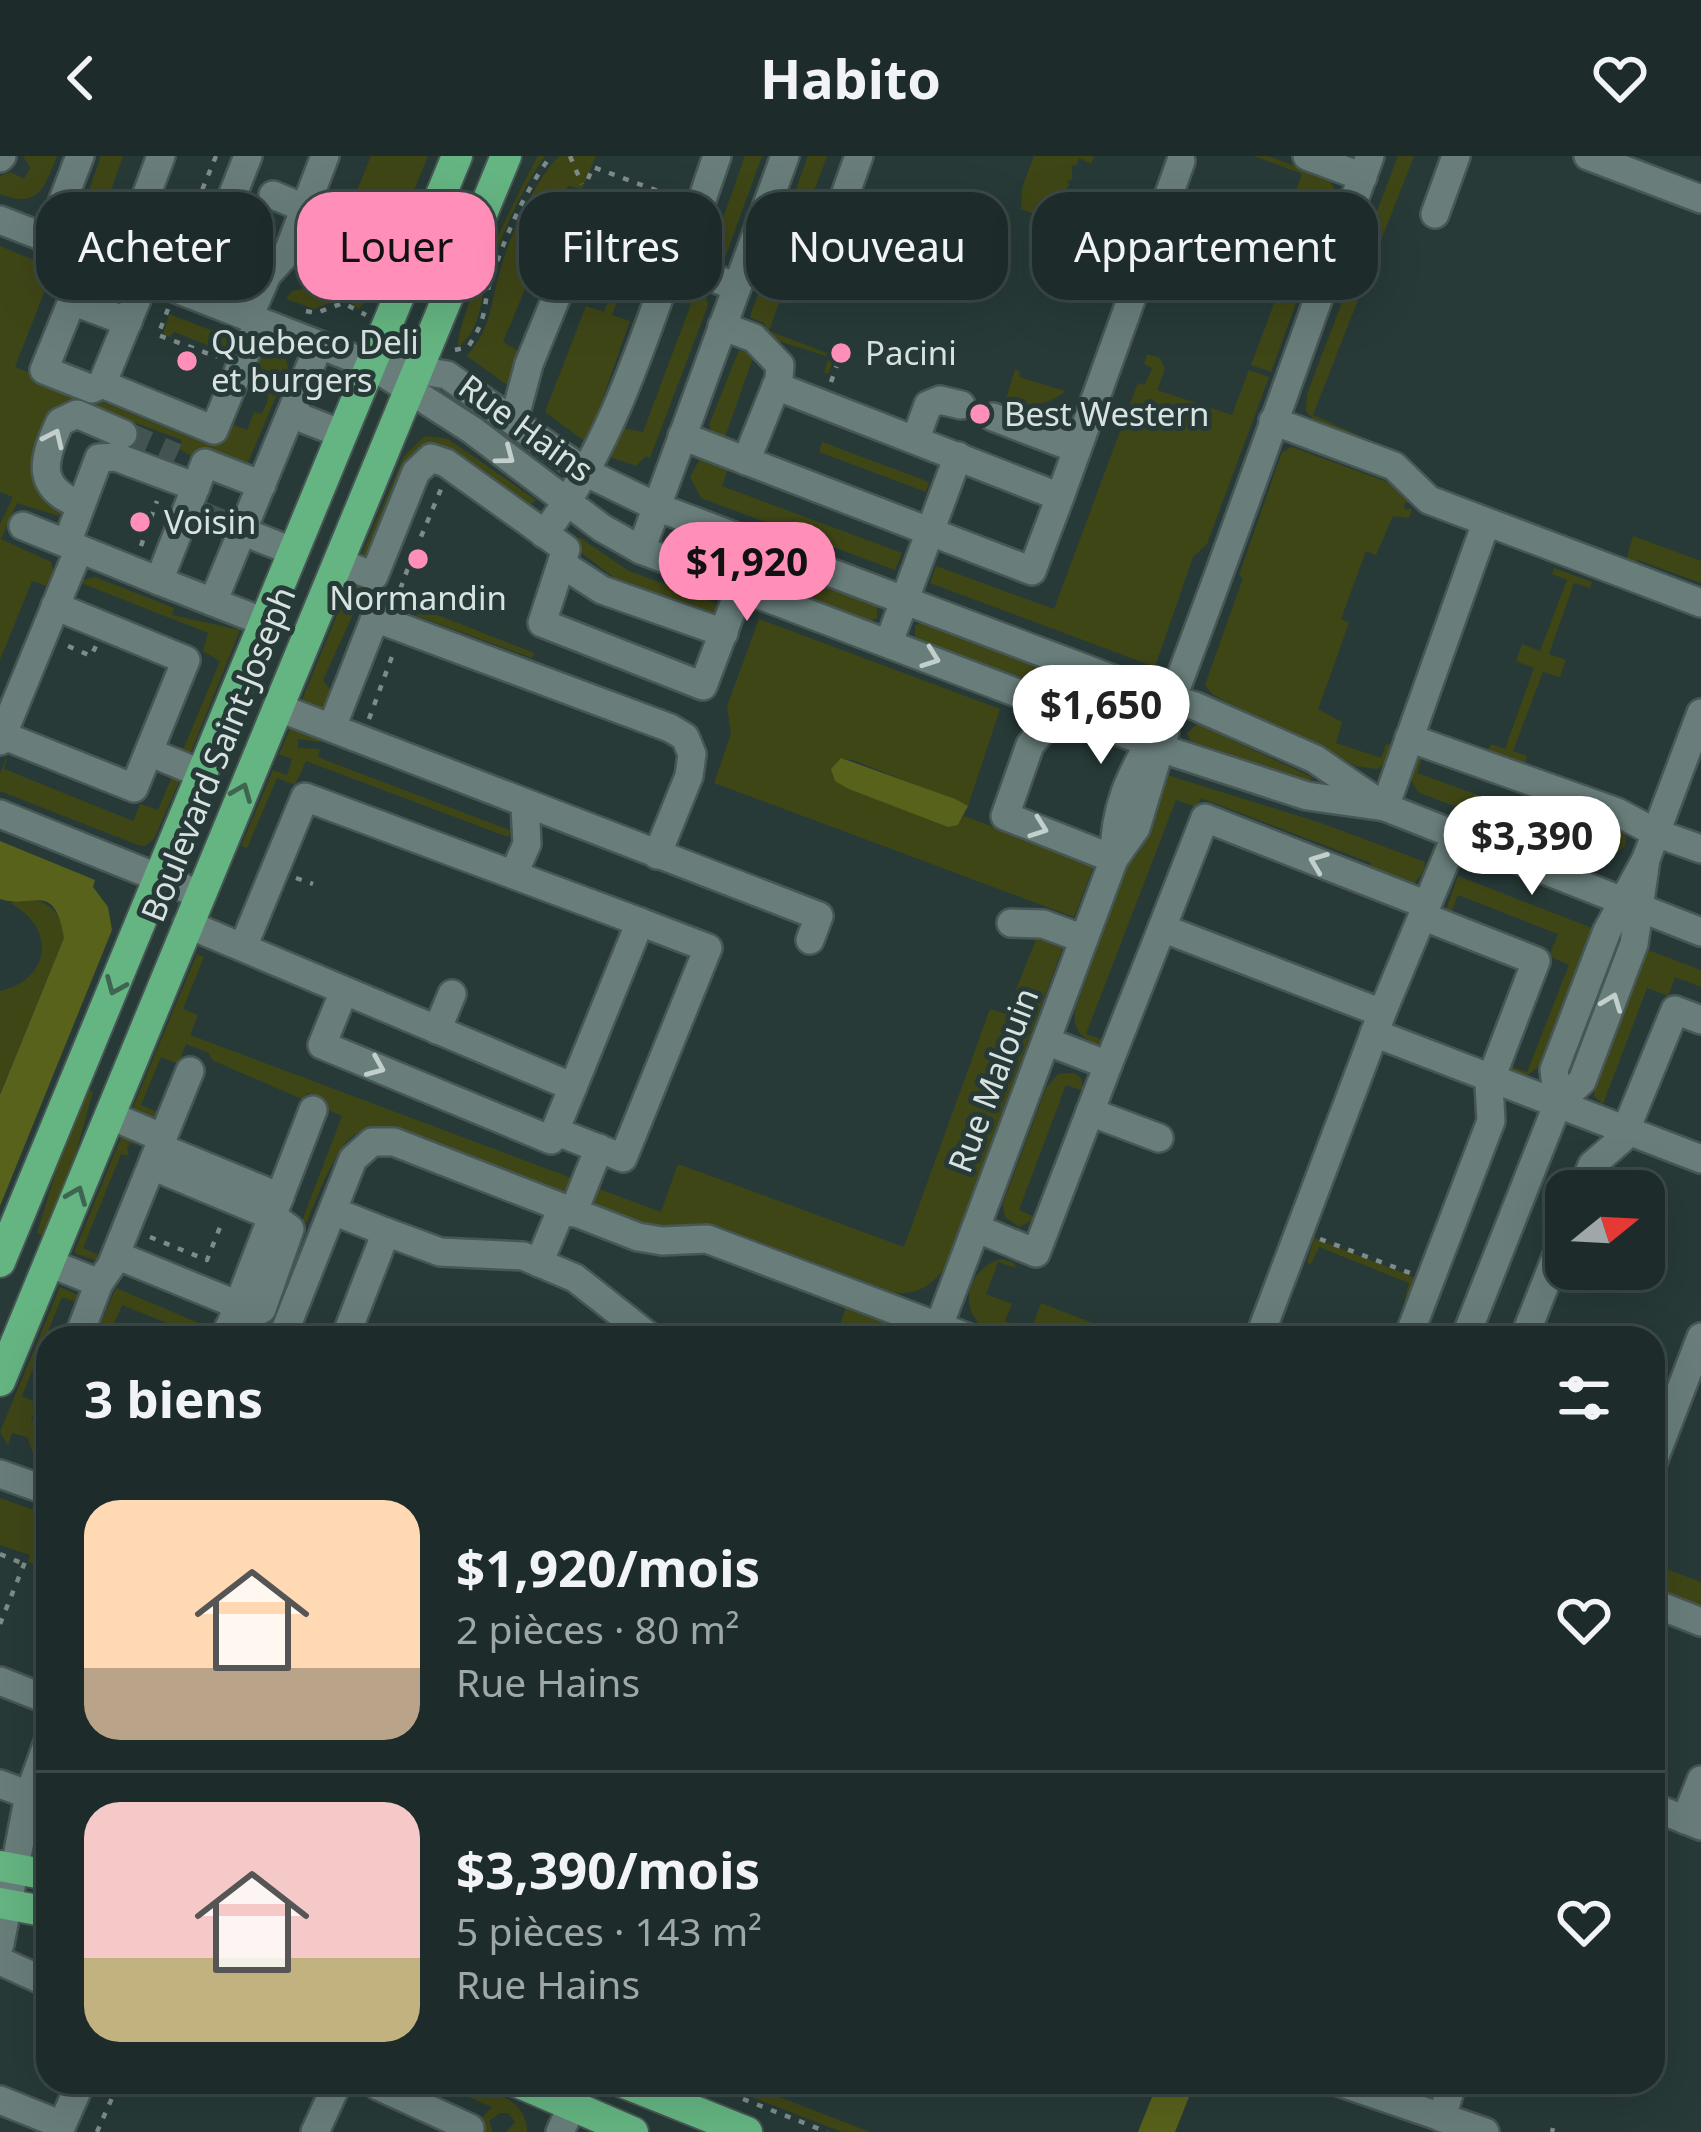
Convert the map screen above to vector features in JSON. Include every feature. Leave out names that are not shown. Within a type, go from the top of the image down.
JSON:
[{"type":"main road","name":"Boulevard Saint-Joseph","points":[[0,1262],[457,156]]},
{"type":"main road","name":"Boulevard Saint-Joseph","points":[[0,1381],[506,156]]},
{"type":"main road","points":[[4,1904],[36,1910]]},
{"type":"main road","points":[[543,2094],[633,2132]]},
{"type":"main road","points":[[652,2094],[747,2132]]},
{"type":"street","points":[[66,192],[80,156]]},
{"type":"street","points":[[148,192],[161,156]]},
{"type":"street","points":[[310,192],[325,156]]},
{"type":"street","points":[[705,192],[717,156]]},
{"type":"street","points":[[641,550],[785,156]]},
{"type":"street","points":[[846,192],[859,156]]},
{"type":"street","points":[[1307,156],[1367,166]]},
{"type":"street","points":[[1435,214],[1456,156]]},
{"type":"street","points":[[1588,156],[1701,199]]},
{"type":"street","points":[[682,436],[1032,571],[1181,161]]},
{"type":"street","name":"Rue Malouin","points":[[939,1326],[1114,859],[1114,822],[1172,699],[1367,166]]},
{"type":"street","points":[[252,180],[297,204]]},
{"type":"street","name":"Rue Hains","points":[[0,220],[36,235]]},
{"type":"street","points":[[273,268],[288,251],[297,227]]},
{"type":"street","points":[[722,278],[737,287]]},
{"type":"street","points":[[128,322],[72,301],[44,370],[92,389],[102,384],[128,322],[133,300]]},
{"type":"street","name":"Rue Hains","points":[[205,300],[414,379],[472,430],[622,542],[1307,796],[1385,807]]},
{"type":"street","points":[[102,384],[214,430],[260,300]]},
{"type":"street","points":[[514,420],[556,300]]},
{"type":"street","points":[[544,534],[568,503],[614,422],[658,300]]},
{"type":"street","points":[[722,326],[754,338],[778,361],[781,372],[746,461]]},
{"type":"street","points":[[213,602],[235,528],[262,485],[320,345]]},
{"type":"street","name":"Rue Hains","points":[[414,379],[447,375],[586,473],[657,507],[1172,699],[1315,759],[1385,807],[1701,932]]},
{"type":"street","points":[[776,386],[1060,497]]},
{"type":"street","points":[[916,438],[933,402],[962,405]]},
{"type":"street","points":[[81,505],[61,496],[45,469],[46,454],[60,422],[77,414],[123,434]]},
{"type":"street","points":[[291,414],[342,434]]},
{"type":"street","points":[[993,417],[1077,449]]},
{"type":"street","points":[[1273,421],[1394,466],[1429,500],[1701,603]]},
{"type":"street","points":[[889,642],[958,456]]},
{"type":"street","points":[[56,607],[187,660],[134,788],[1,738],[56,607],[81,505],[99,458],[116,457],[197,494],[262,485]]},
{"type":"street","points":[[159,581],[197,494],[197,465],[176,457]]},
{"type":"street","points":[[337,562],[374,576],[416,472],[430,458],[454,468],[566,549],[542,623],[703,686],[740,588]]},
{"type":"street","points":[[1385,807],[1486,523]]},
{"type":"street","points":[[23,526],[264,622]]},
{"type":"street","points":[[235,528],[292,551]]},
{"type":"street","points":[[562,564],[602,590],[724,633]]},
{"type":"street","points":[[332,727],[375,618],[670,728],[685,736],[692,764],[657,855]]},
{"type":"street","points":[[1051,703],[1040,734],[1030,745],[1005,816],[1114,859]]},
{"type":"street","points":[[277,707],[819,916],[809,940]]},
{"type":"street","points":[[1468,1326],[1558,1103],[1554,1070],[1631,904],[1701,713]]},
{"type":"street","points":[[1409,738],[1617,812],[1651,846],[1701,849]]},
{"type":"street","points":[[149,752],[202,774]]},
{"type":"street","points":[[243,947],[305,797],[708,948],[623,1158],[555,1131]]},
{"type":"street","points":[[514,873],[527,844],[525,805]]},
{"type":"street","points":[[0,814],[200,894]]},
{"type":"street","points":[[976,1228],[1036,1253],[1205,818],[1536,961],[1492,1077],[1490,1121],[1413,1326]]},
{"type":"street","points":[[1264,1326],[1378,1023],[1456,835]]},
{"type":"street","points":[[344,991],[322,1045],[551,1140],[640,922]]},
{"type":"street","points":[[1011,923],[1043,924],[1084,939]]},
{"type":"street","points":[[187,924],[573,1087]]},
{"type":"street","points":[[1162,928],[1492,1077],[1701,1159]]},
{"type":"street","points":[[437,1030],[452,994]]},
{"type":"street","points":[[1590,1170],[1622,1138],[1675,1010],[1701,1020]]},
{"type":"street","points":[[1046,1041],[1108,1065]]},
{"type":"street","points":[[83,1326],[190,1071]]},
{"type":"street","points":[[272,1217],[313,1110]]},
{"type":"street","points":[[1090,1112],[1160,1138]]},
{"type":"street","points":[[109,1115],[158,1150],[288,1225],[291,1232],[262,1310],[231,1323],[116,1255]]},
{"type":"street","points":[[287,1326],[353,1159],[365,1146],[380,1141],[654,1240],[707,1239],[939,1326]]},
{"type":"street","points":[[539,1263],[598,1148]]},
{"type":"street","points":[[333,1211],[440,1252],[506,1253],[539,1263],[586,1286],[636,1326]]},
{"type":"street","points":[[232,1218],[272,1217]]},
{"type":"street","points":[[350,1326],[386,1232]]},
{"type":"street","points":[[49,1263],[99,1283]]},
{"type":"street","points":[[1535,1326],[1547,1290]]},
{"type":"street","points":[[1665,1431],[1701,1337]]},
{"type":"street","points":[[0,1474],[36,1487]]},
{"type":"street","points":[[1665,1608],[1701,1622]]},
{"type":"street","points":[[0,1681],[36,1695]]},
{"type":"street","points":[[0,1784],[36,1780]]},
{"type":"street","points":[[1665,1812],[1693,1823],[1701,1780]]},
{"type":"street","points":[[0,1944],[8,1868],[36,1786]]},
{"type":"street","points":[[0,1961],[36,1978]]},
{"type":"street","points":[[0,2100],[62,2126],[76,2094]]},
{"type":"street","points":[[315,2132],[332,2094]]},
{"type":"street","points":[[396,2094],[470,2128],[469,2132]]},
{"type":"street","points":[[1373,2094],[1485,2132]]},
{"type":"street","points":[[1442,2118],[1449,2094]]},
{"type":"path","points":[[201,192],[216,156]]},
{"type":"path","points":[[456,351],[468,347],[485,320],[492,276],[526,198],[551,156]]},
{"type":"path","points":[[570,156],[584,190],[593,167],[661,192]]},
{"type":"path","points":[[623,192],[627,178]]},
{"type":"path","points":[[316,314],[343,303],[353,310]]},
{"type":"path","points":[[168,309],[158,335],[225,360]]},
{"type":"path","points":[[833,376],[837,365]]},
{"type":"path","points":[[419,550],[438,494]]},
{"type":"path","points":[[140,545],[159,497]]},
{"type":"path","points":[[397,598],[412,566]]},
{"type":"path","points":[[54,640],[91,656],[99,640]]},
{"type":"path","points":[[367,726],[398,641]]},
{"type":"path","points":[[288,876],[313,884]]},
{"type":"path","points":[[144,1230],[148,1236],[207,1260],[232,1218]]},
{"type":"path","points":[[1315,1237],[1418,1276]]},
{"type":"path","points":[[0,1554],[25,1560],[0,1624]]},
{"type":"path","points":[[97,2132],[114,2094]]},
{"type":"path","points":[[740,2098],[827,2132]]},
{"type":"path","points":[[108,2107],[116,2110]]},
{"type":"green space","points":[[23,156],[57,156],[36,194],[24,199],[0,194],[0,176],[11,172],[24,179],[30,168]]},
{"type":"green space","points":[[101,156],[123,156],[110,192],[88,192]]},
{"type":"green space","points":[[371,156],[428,156],[413,192],[357,192]]},
{"type":"green space","points":[[538,156],[545,156],[523,192],[520,192]]},
{"type":"green space","points":[[559,156],[596,156],[582,189],[568,186],[566,192],[534,192]]},
{"type":"green space","points":[[745,156],[762,156],[722,257],[722,221]]},
{"type":"green space","points":[[808,156],[827,156],[814,192],[795,192]]},
{"type":"green space","points":[[1034,156],[1094,156],[1091,164],[1079,158],[1072,165],[1072,179],[1063,192],[1032,192],[1032,213],[1021,209],[1022,188]]},
{"type":"green space","points":[[1254,156],[1268,156],[1330,179],[1335,192],[1295,192],[1302,174]]},
{"type":"green space","points":[[1398,156],[1414,156],[1378,248],[1378,208]]},
{"type":"green space","points":[[519,193],[495,257],[495,243]]},
{"type":"green space","points":[[519,219],[520,300],[503,342],[521,353],[510,387],[467,356],[487,323]]},
{"type":"green space","points":[[0,246],[36,261],[36,300],[41,300],[15,367],[207,444],[212,435],[226,440],[233,425],[247,430],[254,412],[262,414],[269,397],[262,394],[269,374],[249,365],[256,348],[286,359],[288,368],[246,467],[194,457],[179,449],[182,440],[79,402],[60,406],[43,430],[34,470],[62,510],[59,516],[17,503],[1,539],[51,562],[54,576],[50,587],[32,581],[0,660],[0,524],[13,497],[0,492]]},
{"type":"green space","points":[[297,290],[297,300],[337,300],[314,309],[286,299]]},
{"type":"green space","points":[[100,300],[125,300],[121,308]]},
{"type":"green space","points":[[470,300],[482,300],[477,321],[458,347],[460,330]]},
{"type":"green space","points":[[608,300],[617,300],[612,315],[630,321],[587,443],[545,412],[586,306],[604,312]]},
{"type":"green space","points":[[707,300],[708,305],[650,458],[646,456],[636,466],[610,457],[622,428],[643,432],[691,304],[684,301]]},
{"type":"green space","points":[[756,300],[780,300],[769,331],[835,356],[828,374],[824,373],[829,357],[769,338],[764,323],[751,318]]},
{"type":"green space","points":[[1275,300],[1297,300],[1271,372],[1251,365]]},
{"type":"green space","points":[[1343,300],[1358,300],[1313,415],[1371,441],[1313,419],[1306,411],[1307,394]]},
{"type":"green space","points":[[169,314],[242,342],[232,363],[225,360],[227,353],[174,332],[170,337],[163,334]]},
{"type":"green space","points":[[739,350],[754,355],[725,437],[712,433],[709,425]]},
{"type":"green space","points":[[1147,354],[1160,358],[1165,369],[1157,390],[1232,415],[1249,370],[1269,377],[1207,544],[1193,557],[1155,667],[930,583],[936,566],[1054,609],[1138,383],[1145,385],[1152,368],[1144,364]]},
{"type":"green space","points":[[1015,369],[1019,377],[1065,391],[1044,402],[1004,406]]},
{"type":"green space","points":[[425,436],[448,439],[536,500],[526,507],[518,505],[443,446],[427,444],[410,457],[367,560],[360,559],[404,456]]},
{"type":"green space","points":[[822,442],[929,482],[926,492],[819,452]]},
{"type":"green space","points":[[1292,447],[1390,483],[1410,502],[1404,503],[1405,509],[1412,509],[1409,518],[1393,516],[1376,555],[1366,551],[1341,619],[1349,623],[1318,709],[1342,722],[1336,743],[1381,758],[1386,744],[1392,745],[1386,763],[1377,769],[1356,766],[1213,695],[1205,685],[1282,452]]},
{"type":"green space","points":[[700,459],[728,469],[722,486],[902,553],[895,570],[701,498],[690,477]]},
{"type":"green space","points":[[689,534],[877,605],[877,618],[869,622],[679,550],[677,537]]},
{"type":"green space","points":[[1633,536],[1701,561],[1701,583],[1638,560],[1635,564],[1626,561]]},
{"type":"green space","points":[[579,537],[629,571],[721,605],[716,619],[620,582],[579,551]]},
{"type":"green space","points":[[1554,568],[1592,582],[1590,588],[1574,583],[1549,654],[1566,660],[1560,677],[1543,672],[1513,751],[1527,756],[1525,764],[1488,750],[1491,744],[1505,749],[1534,668],[1516,661],[1522,644],[1540,651],[1567,580],[1552,574]]},
{"type":"green space","points":[[95,577],[174,608],[172,615],[240,630],[190,754],[168,745],[184,748],[220,661],[203,651],[208,633],[81,583],[71,598],[79,581]]},
{"type":"green space","points":[[351,581],[534,653],[532,658],[379,602],[368,609],[360,599],[323,680],[336,697],[328,711],[301,702]]},
{"type":"green space","points":[[759,619],[1000,709],[968,806],[853,760],[840,759],[832,769],[835,781],[948,827],[958,825],[964,816],[1094,865],[1074,917],[714,783],[731,734],[727,706]]},
{"type":"green space","points":[[925,622],[1134,701],[1137,711],[1128,717],[915,638],[915,625]]},
{"type":"green space","points":[[1197,724],[1314,778],[1308,781],[1191,741],[1187,733]]},
{"type":"green space","points":[[291,727],[322,739],[298,739],[298,748],[320,749],[318,756],[325,760],[512,831],[508,837],[306,761],[295,785],[277,778],[247,848],[241,846],[273,770],[287,775],[292,759],[279,754]]},
{"type":"green space","points":[[8,753],[4,769],[133,821],[140,804],[158,810],[171,779],[158,770],[180,779],[154,839],[138,845],[0,791],[0,774]]},
{"type":"green space","points":[[1416,755],[1422,759],[1417,773],[1603,840],[1608,826],[1616,827],[1626,835],[1625,846],[1612,857],[1587,858],[1418,792],[1410,778]]},
{"type":"green space","points":[[841,758],[968,806],[958,825],[948,827],[835,781],[831,769]]},
{"type":"green space","points":[[1167,775],[1321,823],[1425,862],[1424,871],[1413,885],[1369,873],[1371,863],[1201,798],[1197,807],[1176,800],[1086,1034],[1104,1040],[1097,1044],[1079,1032],[1075,1010],[1127,867],[1140,851]]},
{"type":"green space","points":[[0,841],[95,880],[93,887],[108,907],[112,930],[0,1206],[0,1095],[64,938],[60,920],[48,903],[0,899]]},
{"type":"green space","points":[[1458,876],[1592,928],[1542,1064],[1528,1075],[1510,1066],[1527,1072],[1569,965],[1549,956],[1558,934],[1458,895],[1451,913],[1446,910]]},
{"type":"green space","points":[[32,898],[55,912],[64,938],[0,1094],[0,991],[30,976],[42,951],[35,925],[10,903]]},
{"type":"green space","points":[[1040,930],[1066,939],[944,1269],[927,1285],[907,1293],[892,1292],[712,1224],[662,1229],[588,1202],[594,1187],[661,1212],[678,1164],[904,1247],[990,1009],[1006,1014]]},
{"type":"green space","points":[[1648,950],[1701,970],[1701,987],[1675,977],[1668,996],[1647,988],[1603,1104],[1594,1096],[1596,1080]]},
{"type":"green space","points":[[197,954],[204,957],[183,1009],[198,1015],[190,1035],[574,1179],[568,1195],[394,1128],[360,1132],[339,1152],[327,1174],[268,1326],[259,1326],[342,1116],[324,1108],[326,1099],[307,1093],[304,1100],[186,1044],[178,1064],[161,1057],[141,1105],[159,1113],[156,1121],[131,1112]]},
{"type":"green space","points":[[1074,1073],[1081,1078],[1084,1091],[1066,1085],[1019,1210],[1037,1218],[1019,1227],[1005,1217],[1003,1203],[1046,1088],[1058,1074]]},
{"type":"green space","points":[[86,1090],[93,1092],[73,1163],[44,1236],[37,1233]]},
{"type":"green space","points":[[122,1135],[139,1148],[130,1143],[129,1156],[121,1154],[83,1248],[98,1255],[98,1261],[74,1253]]},
{"type":"green space","points":[[1314,1238],[1418,1279],[1410,1300],[1404,1302],[1409,1283],[1319,1247],[1311,1264],[1307,1263]]},
{"type":"green space","points":[[1002,1259],[1014,1263],[1016,1268],[998,1262],[986,1294],[1012,1304],[1005,1321],[1018,1326],[982,1326],[973,1315],[969,1305],[972,1285],[992,1263]]},
{"type":"green space","points":[[60,1287],[80,1296],[78,1303],[62,1297],[50,1326],[44,1326]]},
{"type":"green space","points":[[116,1288],[199,1323],[174,1326],[122,1305],[113,1326],[100,1325]]},
{"type":"green space","points":[[1041,1303],[1100,1326],[1033,1326]]},
{"type":"green space","points":[[846,1307],[896,1326],[840,1326]]},
{"type":"green space","points":[[36,1345],[36,1361],[22,1396],[36,1403],[31,1420],[36,1422],[36,1454],[27,1437],[12,1433],[8,1445],[0,1432]]},
{"type":"green space","points":[[0,1498],[36,1511],[36,1565],[28,1562],[30,1555],[0,1545]]},
{"type":"green space","points":[[1665,1568],[1701,1582],[1701,1607],[1665,1594]]},
{"type":"green space","points":[[461,2094],[506,2098],[525,2118],[527,2132],[506,2132],[515,2122],[508,2113],[500,2113],[489,2121],[493,2132],[484,2132],[480,2120],[492,2107]]},
{"type":"green space","points":[[744,2094],[772,2094],[870,2132],[842,2132]]},
{"type":"green space","points":[[1153,2094],[1190,2094],[1175,2132],[1138,2132]]},
{"type":"tunnel","points":[[123,434],[176,457]]},
{"type":"tunnel","points":[[200,514],[227,525]]},
{"type":"place","name":"Pacini","points":[[841,353]]},
{"type":"place","name":"Quebeco Deli et burgers","points":[[187,361]]},
{"type":"place","name":"Best Western","points":[[980,414]]},
{"type":"place","name":"Voisin","points":[[140,522]]},
{"type":"place","name":"Normandin","points":[[418,559]]}]
